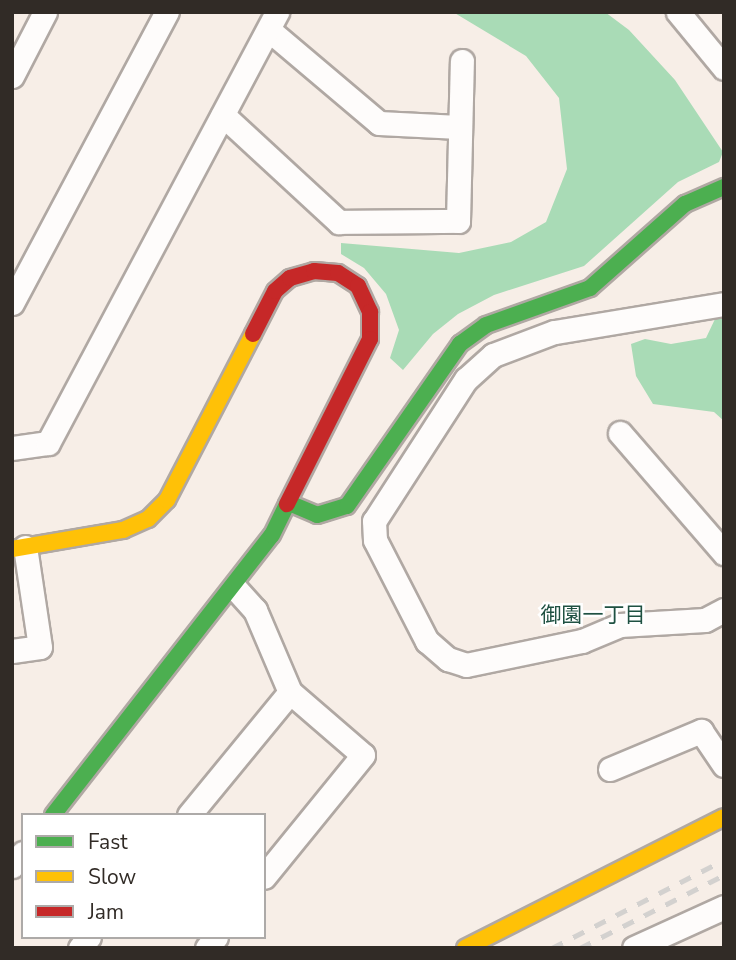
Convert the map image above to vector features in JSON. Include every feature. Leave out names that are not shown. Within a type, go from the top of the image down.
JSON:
[{"type":"street","points":[[12,76],[45,12]]},
{"type":"street","points":[[12,303],[167,12]]},
{"type":"street","points":[[678,12],[724,68]]},
{"type":"street","points":[[12,449],[48,443],[273,21],[379,122],[459,127]]},
{"type":"street","points":[[223,116],[339,222],[458,221],[462,61]]},
{"type":"street","points":[[289,503],[317,515],[347,506],[460,344],[486,325],[590,288],[685,204],[724,187]]},
{"type":"street","points":[[12,651],[40,647],[19,548],[123,530],[148,519],[167,500],[275,291],[290,278],[314,271],[338,273],[358,286],[370,312],[370,339],[289,503],[235,589],[55,813]]},
{"type":"street","points":[[724,304],[554,332],[493,355],[466,379],[374,521],[375,540],[427,641],[448,659],[466,665],[583,641],[620,625],[705,620],[724,610]]},
{"type":"street","points":[[620,433],[724,553]]},
{"type":"street","points":[[235,589],[254,610],[290,692],[363,755],[266,875]]},
{"type":"street","points":[[191,813],[290,692]]},
{"type":"street","points":[[610,769],[701,731],[724,765]]},
{"type":"street","points":[[465,948],[724,817]]},
{"type":"street","points":[[634,948],[724,907]]},
{"type":"green space","points":[[453,12],[605,12],[629,30],[675,80],[723,152],[719,162],[678,182],[584,266],[494,295],[458,314],[433,334],[403,370],[390,358],[399,330],[386,294],[364,268],[341,254],[341,243],[459,253],[511,242],[546,222],[567,169],[559,98],[526,56]]},
{"type":"green space","points":[[724,318],[724,421],[714,412],[653,404],[636,376],[631,344],[645,339],[671,344],[706,338],[715,319]]},
{"type":"railway","points":[[552,948],[724,860]]},
{"type":"railway","points":[[580,948],[724,875]]},
{"type":"traffic: fast","points":[[289,503],[317,515],[347,506],[460,344],[486,325],[590,288],[685,204],[724,187]]},
{"type":"traffic: fast","points":[[55,813],[272,535],[287,504]]},
{"type":"traffic: slow","points":[[12,549],[123,530],[148,519],[167,500],[253,334]]},
{"type":"traffic: slow","points":[[465,948],[724,817]]},
{"type":"traffic: jam","points":[[253,334],[275,291],[290,278],[314,271],[338,273],[358,286],[370,312],[370,339],[287,504]]},
{"type":"district","name":"御園一丁目","points":[[593,615]]}]
